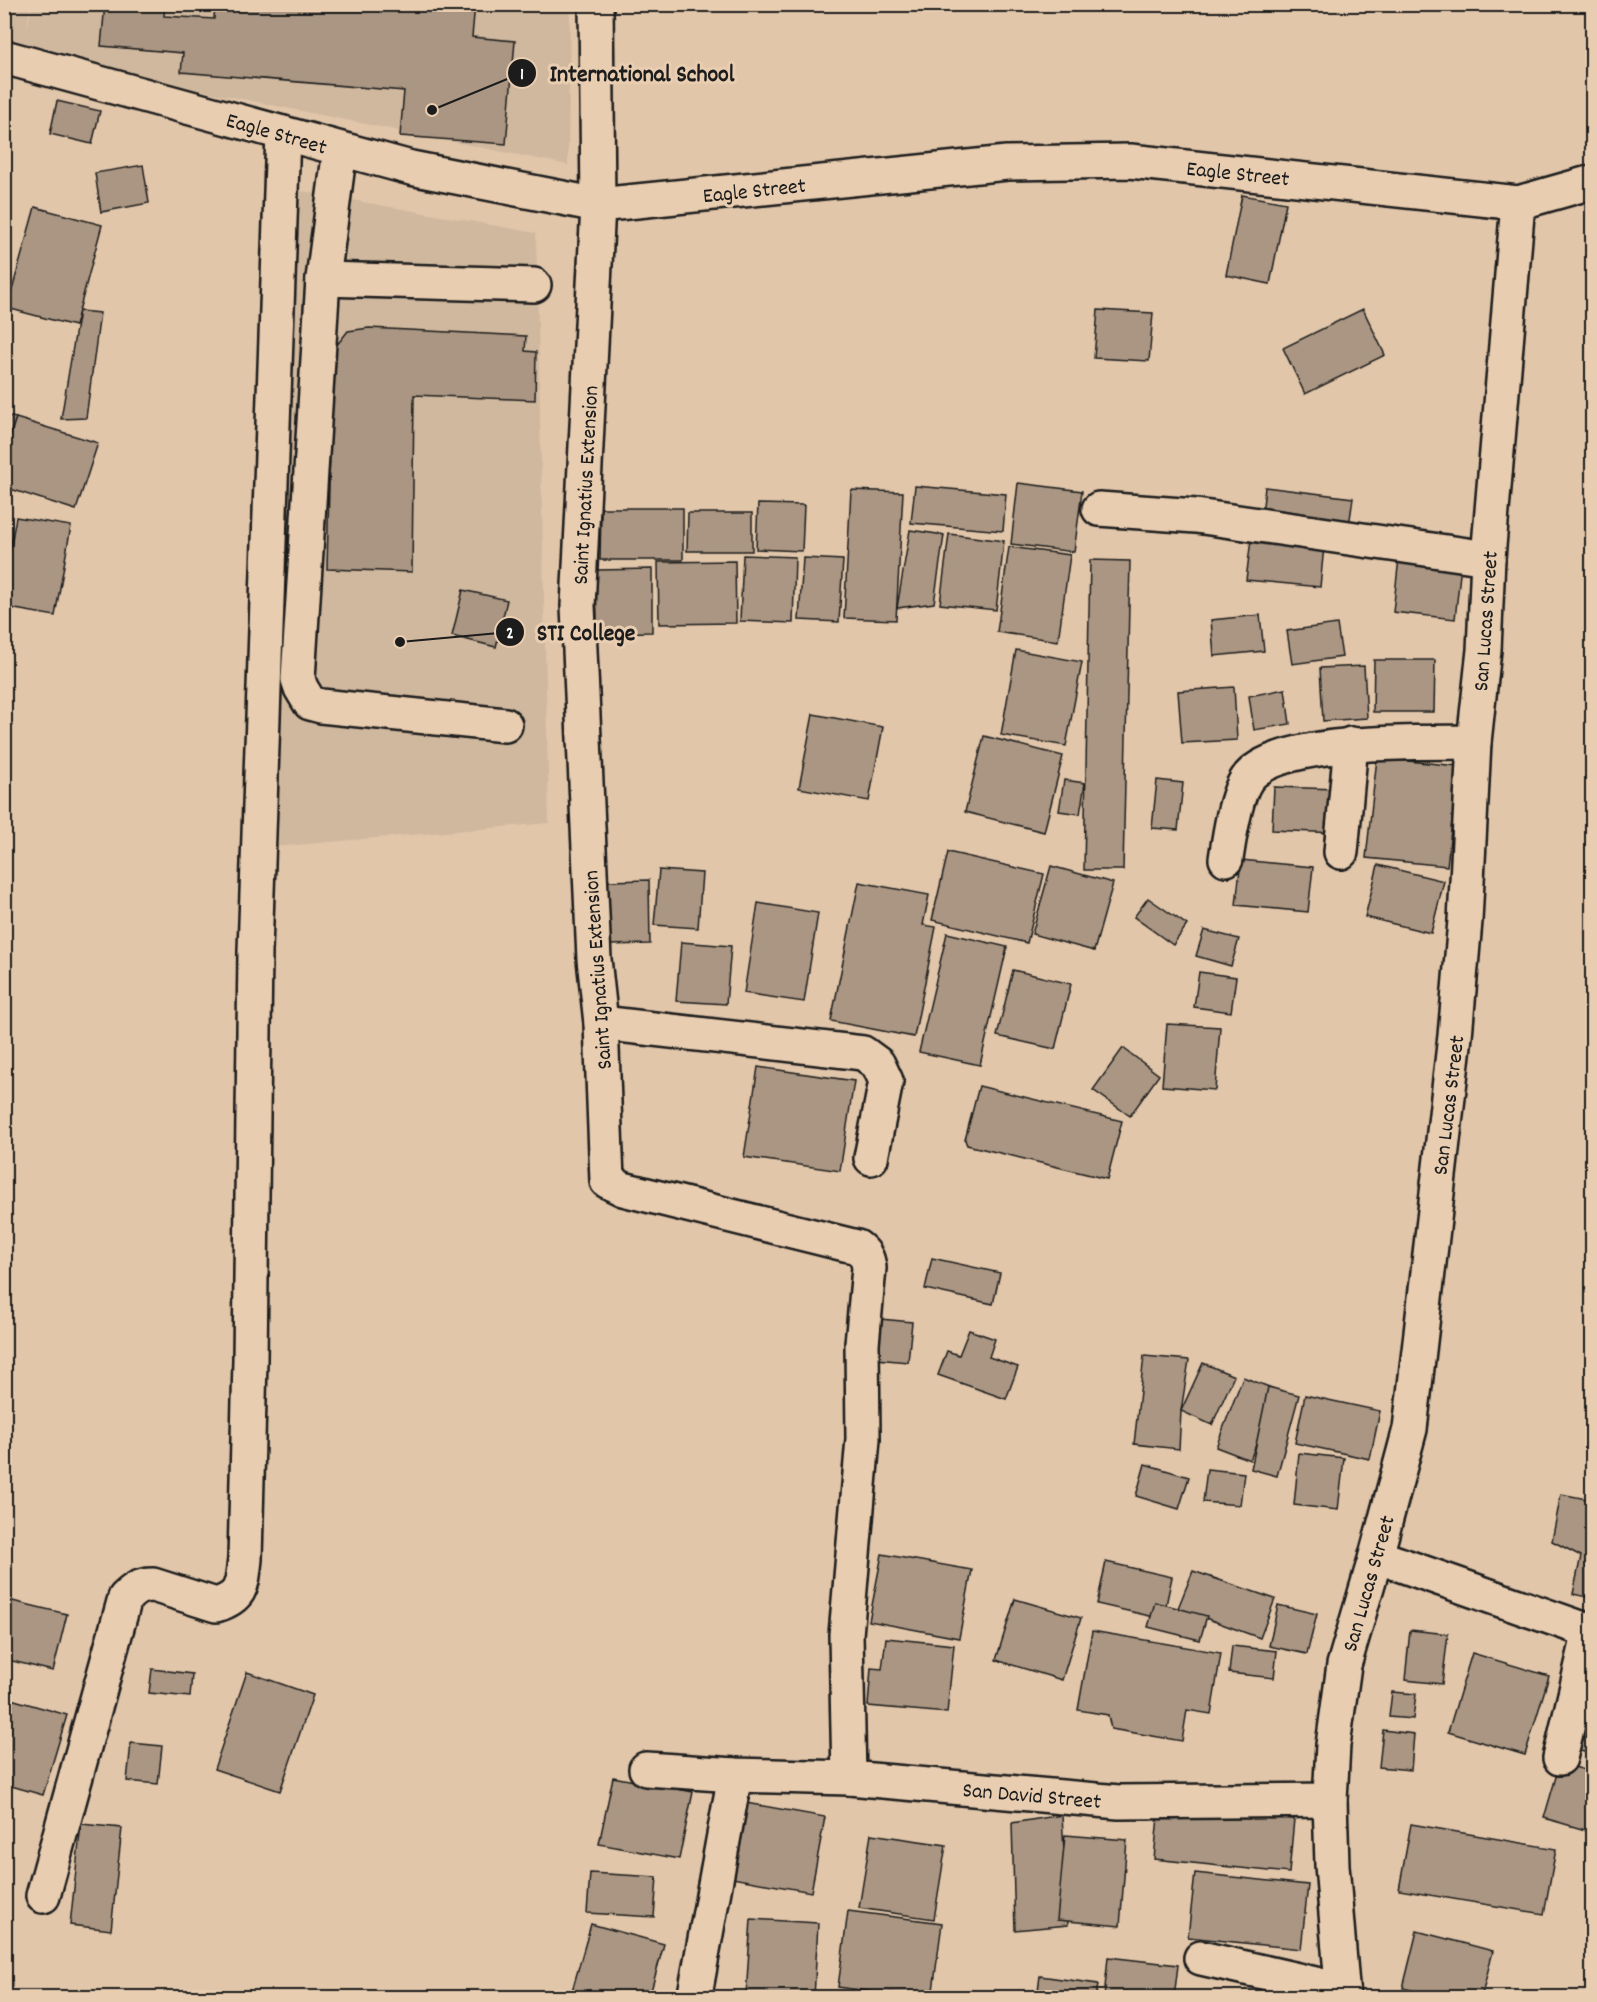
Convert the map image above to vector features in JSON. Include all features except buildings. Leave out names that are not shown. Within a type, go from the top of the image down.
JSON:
[{"type":"street","name":"Saint Ignatius Extension","points":[[596,4],[598,205],[578,606],[594,959],[601,1023],[607,1181],[623,1190],[857,1247],[868,1259],[862,1344],[863,1439],[846,1635],[849,1778]]},
{"type":"street","name":"Eagle Street","points":[[5,58],[422,170],[598,205],[996,164],[1130,161],[1518,203]]},
{"type":"street","points":[[43,1896],[125,1598],[133,1589],[143,1585],[153,1585],[216,1605],[235,1596],[242,1586],[245,1559],[250,1372],[255,939],[283,133]]},
{"type":"street","points":[[340,149],[323,279],[298,679],[310,703],[321,706],[505,725]]},
{"type":"street","points":[[1518,203],[1593,183]]},
{"type":"street","name":"San Lucas Street","points":[[1342,1994],[1332,1865],[1330,1800],[1333,1745],[1344,1665],[1410,1429],[1455,1036],[1465,921],[1474,742],[1484,650],[1488,558],[1518,203]]},
{"type":"street","points":[[323,279],[534,285]]},
{"type":"street","points":[[1099,509],[1197,516],[1488,558]]},
{"type":"street","points":[[1226,860],[1235,809],[1247,779],[1265,764],[1312,749],[1351,744],[1474,742]]},
{"type":"street","points":[[1341,852],[1351,744]]},
{"type":"street","points":[[601,1023],[863,1053],[878,1064],[886,1081],[871,1158]]},
{"type":"street","points":[[1376,1556],[1591,1631],[1560,1758]]},
{"type":"street","name":"San David Street","points":[[646,1769],[735,1775],[849,1778],[1119,1802],[1330,1800]]},
{"type":"street","points":[[695,1994],[735,1775]]},
{"type":"street","points":[[1201,1958],[1342,1994]]},
{"type":"shaded area","points":[[32,4],[570,5],[568,165],[5,51],[4,5],[30,5],[27,30]]},
{"type":"shaded area","points":[[274,186],[536,233],[549,823],[249,849]]},
{"type":"place","name":"International School","points":[[432,110]]},
{"type":"place","name":"STI College","points":[[400,642]]}]
